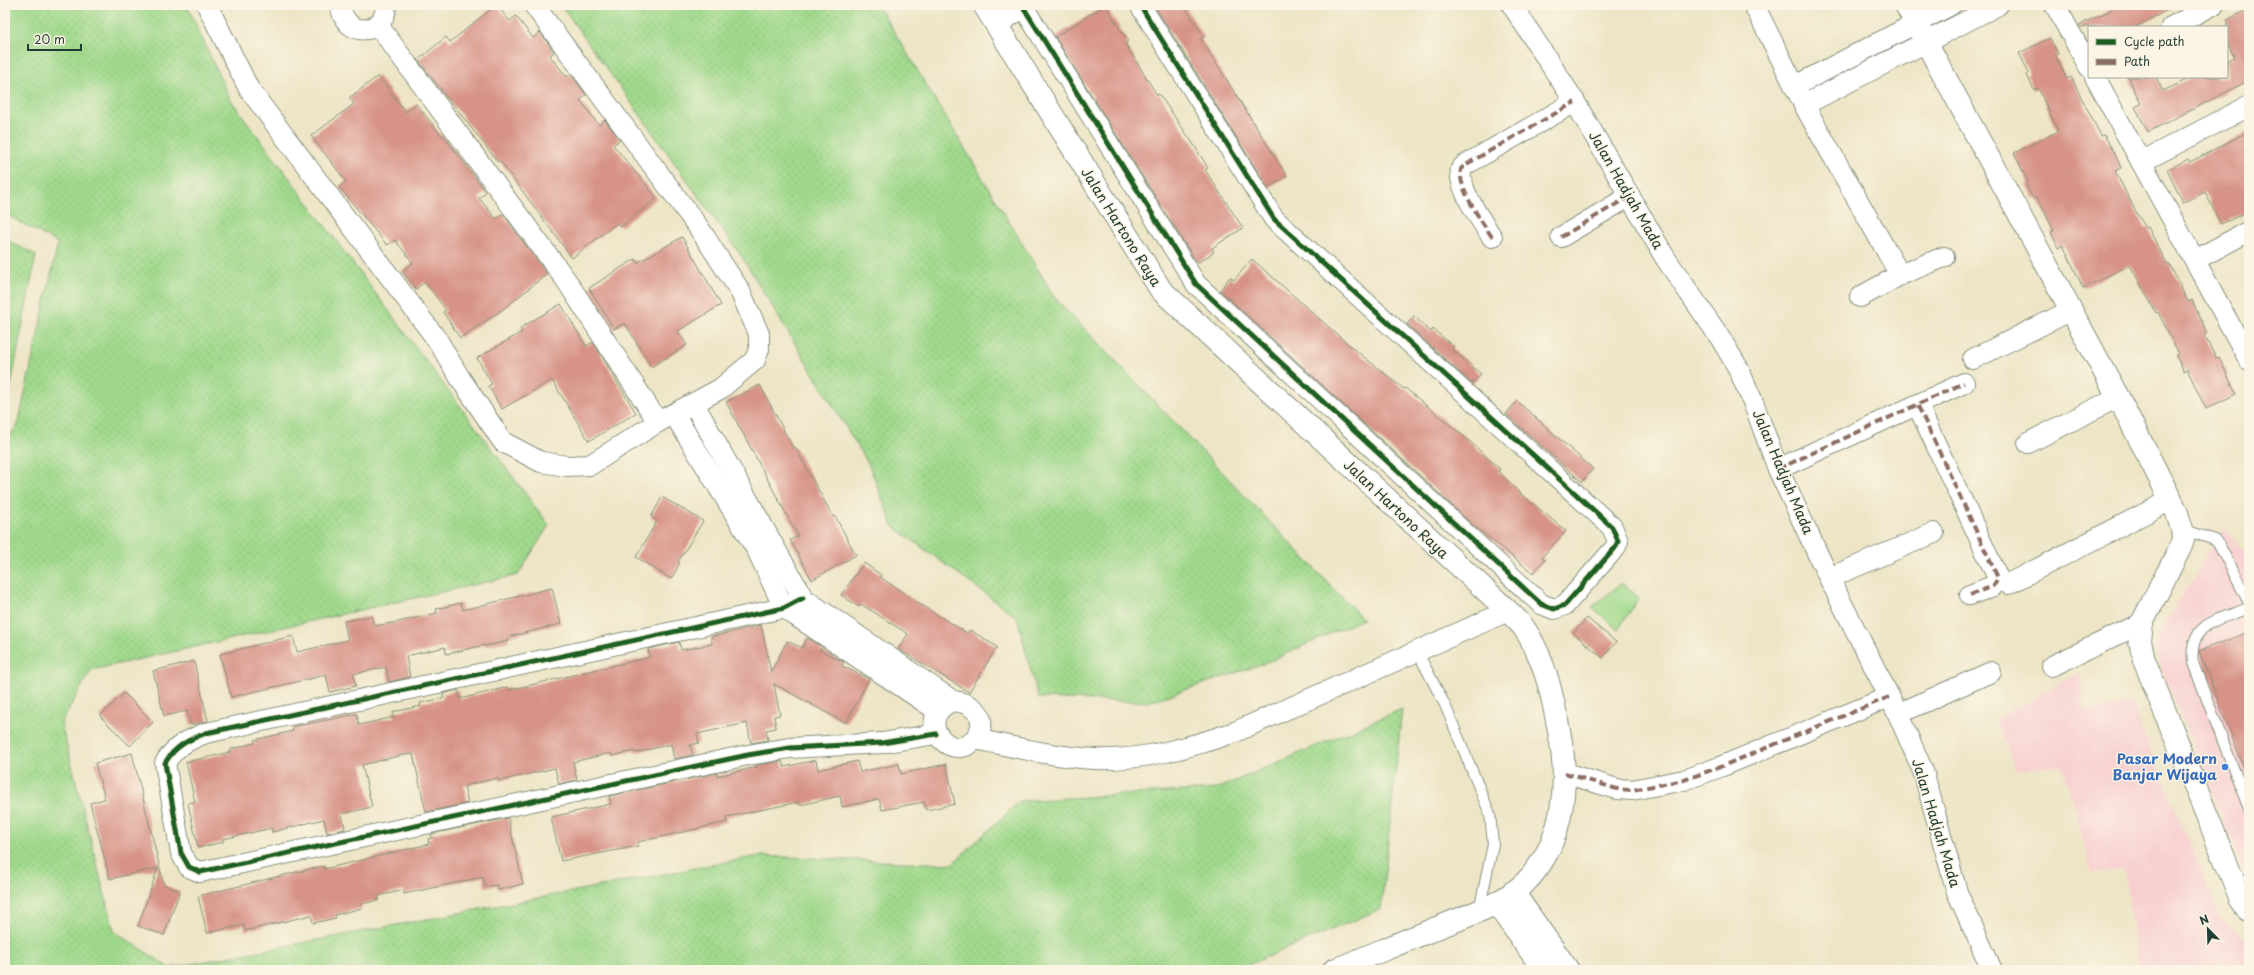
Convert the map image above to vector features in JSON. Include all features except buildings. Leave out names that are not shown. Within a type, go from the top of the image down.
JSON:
[{"type":"street","points":[[207,5],[249,89],[438,341],[464,384],[503,442],[540,462],[578,467],[590,465],[666,418],[720,390],[755,360],[759,349],[759,334],[740,292],[686,209],[534,5]]},
{"type":"street","points":[[341,5],[341,13],[347,23],[356,29],[368,29],[378,25],[383,18],[386,5]]},
{"type":"street","name":"Jalan Hartono Raya","points":[[984,5],[1161,290],[1508,611],[1526,631],[1540,660],[1554,704],[1565,773],[1563,798],[1555,833],[1544,859],[1532,876],[1496,902],[1334,970]]},
{"type":"street","points":[[996,25],[1024,6],[1196,284],[1541,604],[1554,609],[1565,605],[1615,548],[1618,541],[1612,527],[1274,219],[1140,5]]},
{"type":"street","name":"Jalan Hadjah Mada","points":[[1512,5],[1575,102],[1666,259],[1721,339],[1738,368],[1753,402],[1778,469],[1829,578],[1893,705],[1923,771],[1957,892],[1992,970]]},
{"type":"street","points":[[1754,5],[1804,105],[1900,275]]},
{"type":"street","points":[[1795,86],[1951,5]]},
{"type":"street","points":[[1804,105],[1916,23],[1998,5]]},
{"type":"street","points":[[2055,5],[2088,65]]},
{"type":"street","points":[[2174,26],[2213,5]]},
{"type":"street","points":[[1916,23],[2070,311],[2118,397],[2171,500],[2182,529],[2180,548],[2142,623],[2140,641],[2144,660],[2246,903]]},
{"type":"street","points":[[378,25],[666,418],[757,550],[784,608],[945,706],[964,702],[974,707],[980,718],[980,729],[975,739],[966,746],[954,747],[944,743],[936,734],[934,722],[945,706]]},
{"type":"street","points":[[2096,78],[2249,360]]},
{"type":"street","points":[[1492,237],[1477,214],[1466,191],[1461,168],[1575,102]]},
{"type":"street","points":[[2141,162],[2249,106]]},
{"type":"street","points":[[1561,237],[1630,196]]},
{"type":"street","points":[[2195,260],[2249,231]]},
{"type":"street","points":[[1860,297],[1900,275],[1944,257]]},
{"type":"street","points":[[1973,359],[2070,311]]},
{"type":"street","points":[[1778,469],[1918,406],[1964,383]]},
{"type":"street","points":[[2028,443],[2118,397]]},
{"type":"street","points":[[694,404],[803,598],[945,706]]},
{"type":"street","points":[[1918,406],[1998,578],[1993,586],[1970,595]]},
{"type":"street","points":[[2008,584],[2171,500]]},
{"type":"street","points":[[1829,578],[1934,533]]},
{"type":"street","points":[[803,598],[784,608],[206,733],[178,746],[172,751],[165,763],[181,853],[189,868],[200,872],[748,755],[790,748],[882,743],[936,734]]},
{"type":"street","points":[[975,739],[1057,756],[1096,759],[1120,758],[1198,745],[1242,729],[1508,611]]},
{"type":"street","points":[[2052,666],[2142,623]]},
{"type":"street","points":[[1565,773],[1617,789],[1632,790],[1684,780],[1893,705],[1991,672]]},
{"type":"street","points":[[1496,902],[1544,970]]},
{"type":"street","points":[[1496,902],[1568,970]]},
{"type":"lane","points":[[2182,529],[2215,540],[2220,546],[2249,603]]},
{"type":"lane","points":[[2249,608],[2202,628],[2196,636],[2192,650],[2193,663],[2249,809]]},
{"type":"lane","points":[[1417,651],[1445,705],[1490,814],[1496,902]]},
{"type":"shaded area","name":"Pasar Modern Banjar Wijaya","points":[[2224,528],[2247,555],[2249,554],[2249,882],[2155,653],[2158,634]]},
{"type":"shaded area","points":[[2079,672],[2085,711],[2131,703],[2221,918],[2249,943],[2249,970],[2138,970],[2125,870],[2093,874],[2062,766],[2016,770],[1996,720]]},
{"type":"green space","points":[[5,5],[187,5],[230,99],[549,525],[518,575],[91,670],[61,723],[114,931],[170,968],[759,856],[952,864],[1020,801],[1216,789],[1402,709],[1381,909],[1236,970],[5,970],[5,442],[18,425],[58,243],[5,214]]},
{"type":"green space","points":[[561,5],[878,5],[1055,298],[1363,619],[1263,664],[1148,702],[1038,698],[1017,617],[893,526],[869,465],[742,257]]},
{"type":"green space","points":[[5,239],[36,255],[5,416]]},
{"type":"green space","points":[[1622,583],[1639,598],[1618,630],[1592,607]]},
{"type":"marked path","points":[[1492,237],[1466,194],[1461,176],[1461,169],[1465,165],[1575,102]]},
{"type":"marked path","points":[[1561,237],[1630,196]]},
{"type":"marked path","points":[[1778,469],[1964,383]]},
{"type":"marked path","points":[[1918,406],[1998,578],[1993,586],[1970,595]]},
{"type":"marked path","points":[[1565,773],[1617,789],[1632,790],[1684,780],[1720,767],[1889,697]]},
{"type":"cycle path","points":[[1022,5],[1196,284],[1541,604],[1554,609],[1565,605],[1615,548],[1618,541],[1612,527],[1274,219],[1140,5]]},
{"type":"cycle path","points":[[803,598],[784,608],[206,733],[188,741],[178,748],[165,763],[181,853],[189,867],[200,872],[748,755],[790,748],[882,743],[936,734]]},
{"type":"place","name":"Pasar Modern Banjar Wijaya","points":[[2225,767]]}]
